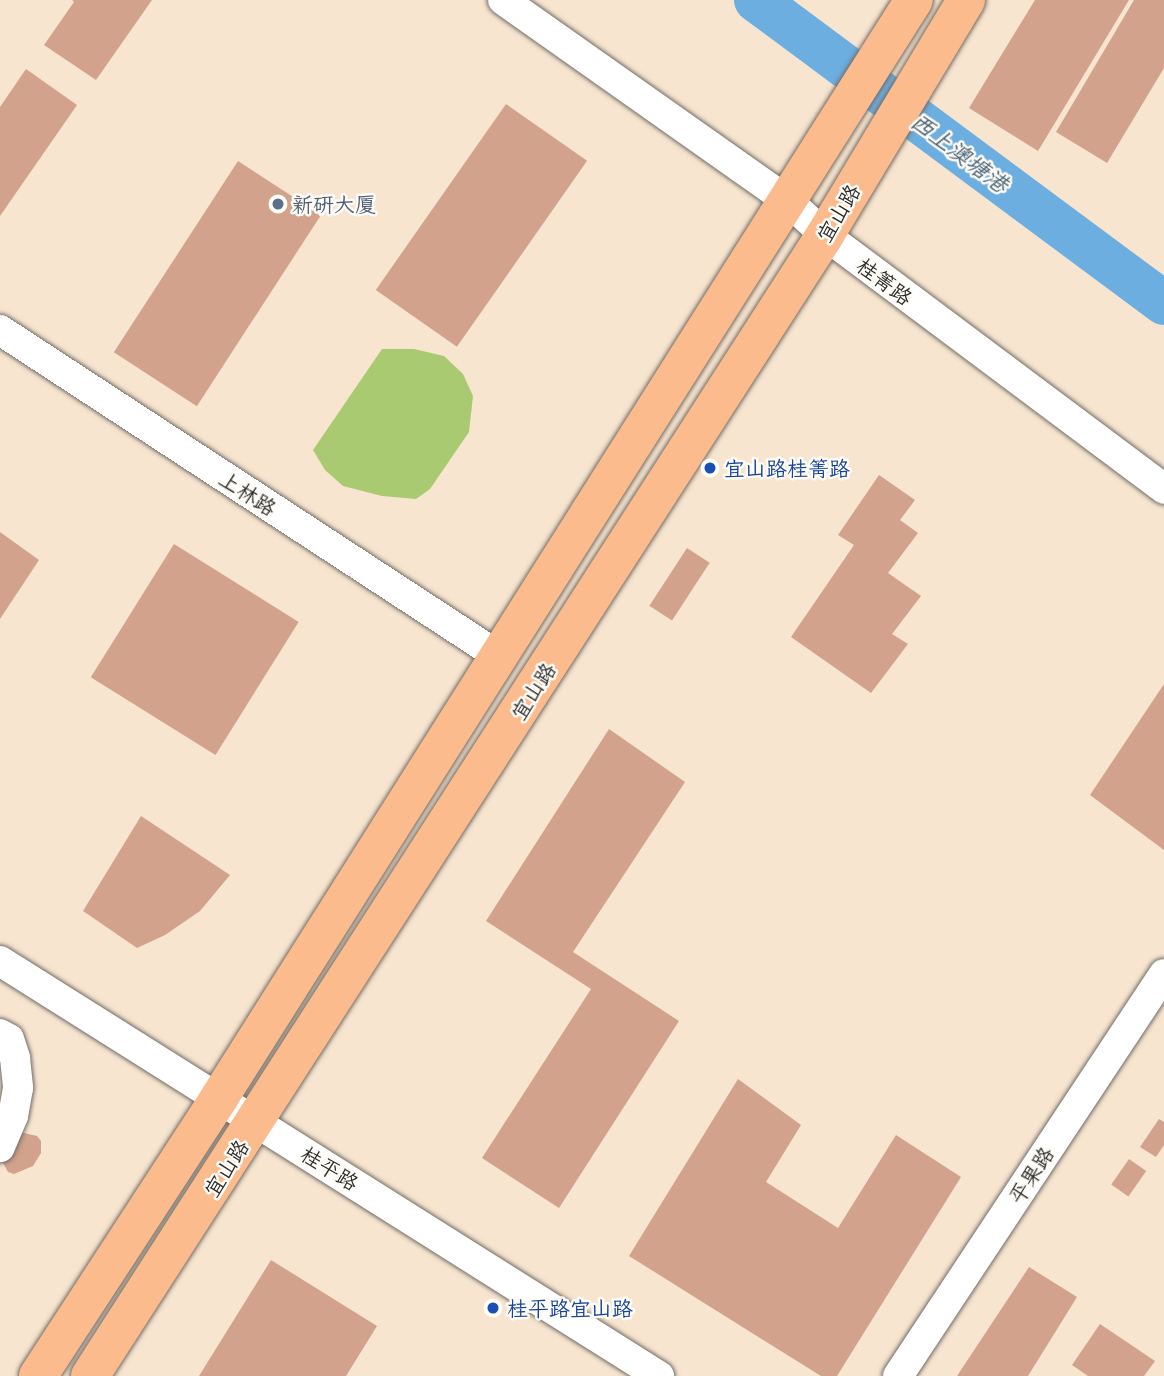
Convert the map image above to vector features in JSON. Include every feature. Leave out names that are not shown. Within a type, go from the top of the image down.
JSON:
[{"type":"main road","name":"宜山路","points":[[38,1376],[219,1098],[914,0]]},
{"type":"main road","name":"宜山路","points":[[90,1376],[825,235],[967,0]]},
{"type":"street","name":"桂箐路","points":[[503,0],[788,201],[825,235],[1164,489]]},
{"type":"street","name":"上林路","points":[[0,330],[497,656]]},
{"type":"street","name":"桂平路","points":[[0,961],[659,1376]]},
{"type":"street","name":"平果路","points":[[898,1376],[1164,974]]},
{"type":"street","points":[[0,1034],[9,1039],[15,1058],[18,1088],[13,1116],[0,1147]]},
{"type":"green space","points":[[382,349],[414,349],[444,356],[463,374],[473,396],[469,432],[430,489],[416,499],[382,496],[343,486],[325,470],[313,450]]},
{"type":"building","points":[[72,0],[152,0],[96,80],[44,45],[74,2]]},
{"type":"building","points":[[1035,0],[1129,0],[1038,151],[969,108]]},
{"type":"building","points":[[1134,0],[1164,0],[1164,68],[1107,163],[1056,132]]},
{"type":"building","points":[[26,69],[77,105],[0,216],[0,107]]},
{"type":"building","points":[[506,104],[587,161],[457,347],[376,290]]},
{"type":"building","points":[[238,161],[321,215],[197,406],[114,352]]},
{"type":"building","points":[[879,475],[915,500],[900,520],[918,533],[888,573],[921,596],[892,634],[908,644],[871,693],[791,637],[854,545],[838,535]]},
{"type":"building","points":[[0,532],[39,560],[0,619]]},
{"type":"building","points":[[174,544],[299,622],[215,755],[91,677]]},
{"type":"building","points":[[687,548],[710,563],[672,621],[649,606]]},
{"type":"building","points":[[1164,684],[1164,850],[1090,795]]},
{"type":"building","points":[[609,729],[685,782],[573,952],[679,1021],[559,1208],[482,1158],[591,989],[486,921]]},
{"type":"building","points":[[141,816],[230,875],[200,911],[165,935],[137,948],[83,911]]},
{"type":"building","points":[[738,1079],[801,1125],[766,1182],[838,1228],[896,1135],[961,1177],[837,1376],[821,1376],[629,1256]]},
{"type":"building","points":[[1159,1119],[1164,1122],[1164,1145],[1156,1157],[1140,1147]]},
{"type":"building","points":[[24,1133],[37,1136],[41,1141],[41,1153],[33,1166],[14,1174],[8,1172],[2,1161],[17,1136]]},
{"type":"building","points":[[1129,1159],[1146,1171],[1128,1196],[1111,1184]]},
{"type":"building","points":[[271,1260],[377,1326],[346,1376],[199,1376]]},
{"type":"building","points":[[1029,1267],[1077,1297],[1028,1376],[957,1376]]},
{"type":"building","points":[[1100,1324],[1155,1361],[1144,1376],[1088,1376],[1072,1365]]},
{"type":"waterway","name":"西上澳塘港","points":[[756,0],[1164,303]]},
{"type":"place","name":"新研大厦","points":[[278,204]]},
{"type":"place","name":"宜山路桂箐路","points":[[710,468]]},
{"type":"place","name":"桂平路宜山路","points":[[493,1308]]}]
